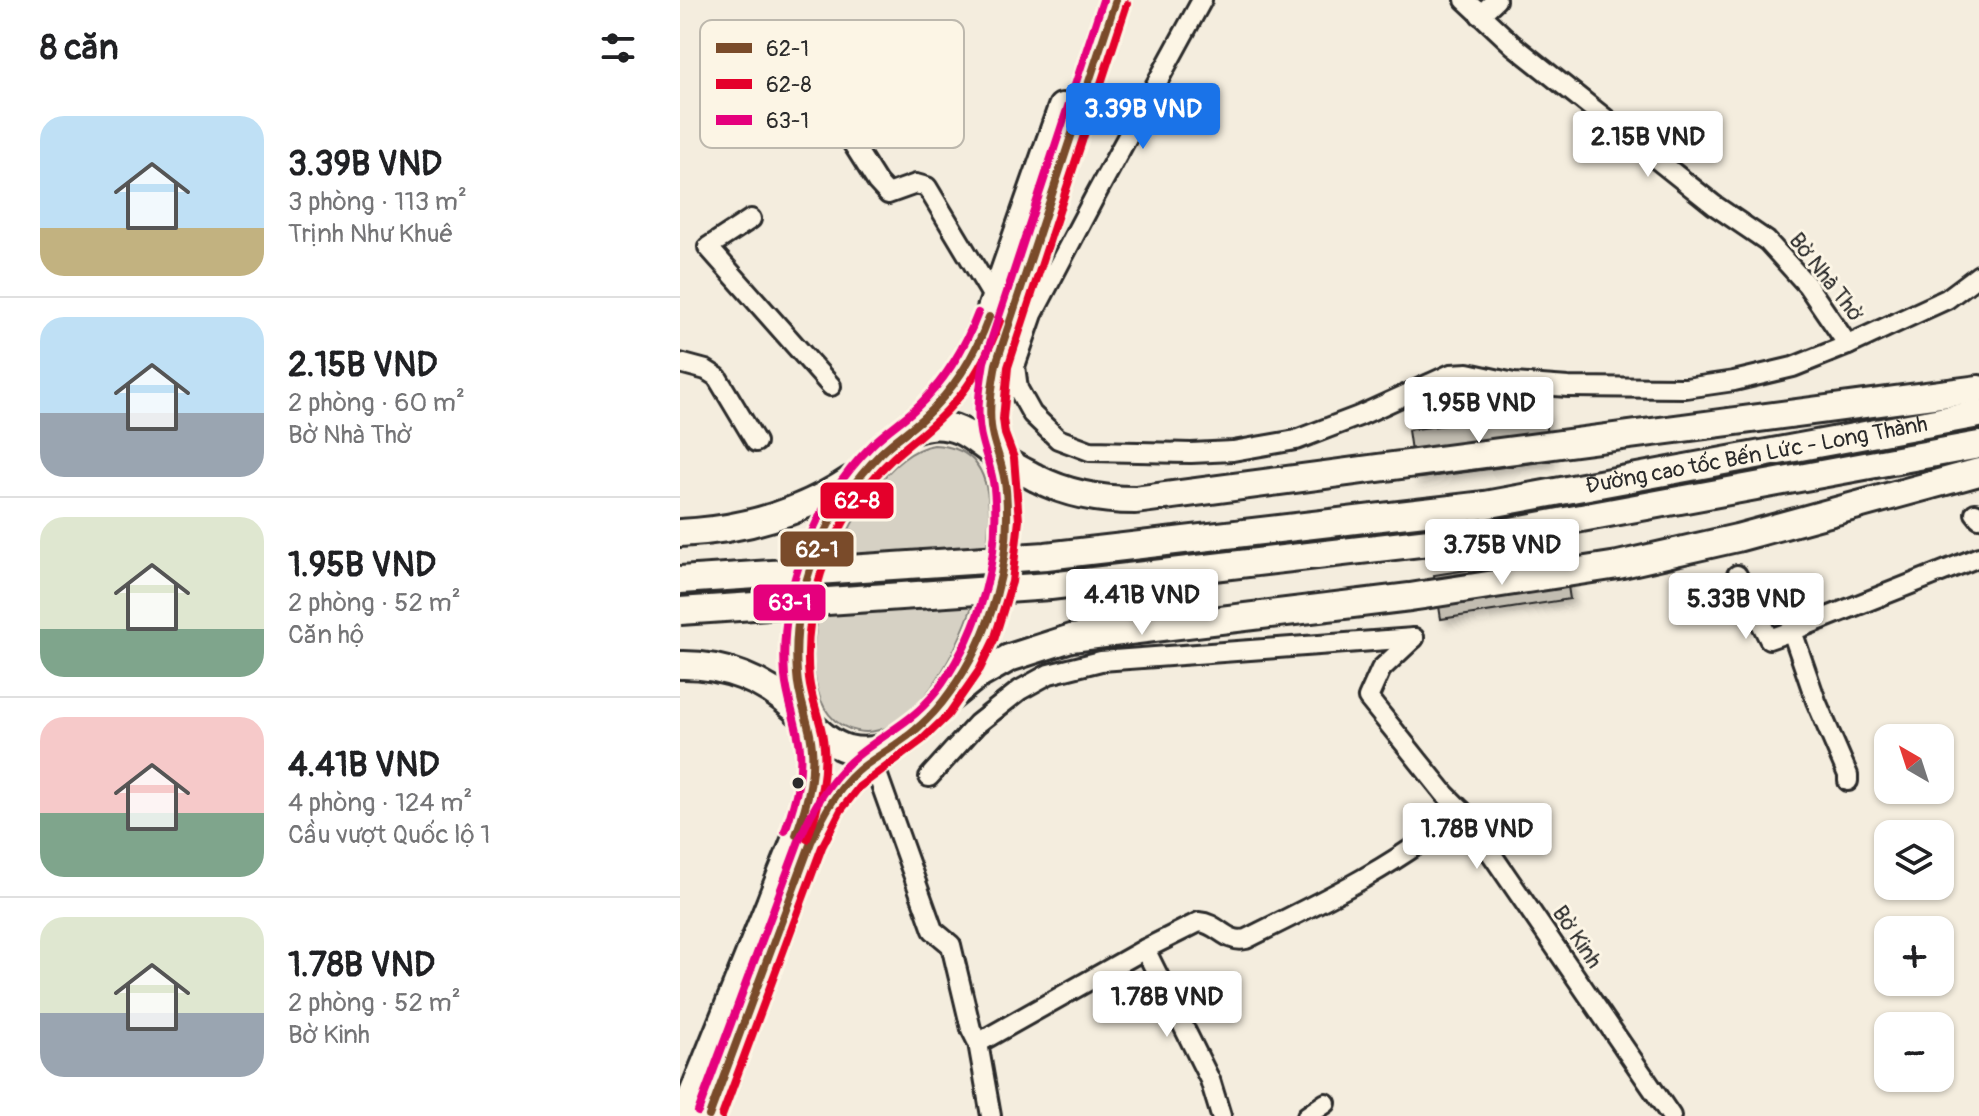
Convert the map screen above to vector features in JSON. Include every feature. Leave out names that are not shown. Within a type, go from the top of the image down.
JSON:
[{"type":"highway","points":[[680,533],[723,530],[769,520],[823,497],[868,467],[938,404],[960,376],[978,346],[1014,307],[1098,0]]},
{"type":"highway","points":[[942,704],[979,644],[998,592],[1006,540],[1002,459],[994,439],[991,399],[996,364],[1116,0]]},
{"type":"highway","points":[[898,438],[918,428],[948,427],[969,433],[1002,459],[1051,485],[1083,495],[1117,500],[1152,499],[1979,389]]},
{"type":"highway","name":"Đường cao tốc Bến Lức - Long Thành","points":[[680,580],[1046,556],[1485,505],[1979,414]]},
{"type":"highway","name":"Đường cao tốc Bến Lức - Long Thành","points":[[680,611],[1050,586],[1489,535],[1979,445]]},
{"type":"highway","points":[[684,1116],[807,808],[813,765],[807,721],[799,696],[797,649],[807,579],[832,519],[868,467]]},
{"type":"highway","points":[[709,1116],[824,814],[839,793],[870,761],[926,721],[974,678],[1009,658],[1071,638],[1410,597],[1618,565],[1737,538],[1979,472]]},
{"type":"highway","points":[[680,665],[708,666],[747,678],[783,699],[830,741],[851,750],[874,751],[896,744]]},
{"type":"street","points":[[1014,307],[1050,283],[1202,0]]},
{"type":"street","name":"Bờ Nhà Thờ","points":[[1465,0],[1513,45],[1686,183],[1767,241],[1807,285],[1848,345]]},
{"type":"street","points":[[1480,15],[1496,0]]},
{"type":"street","points":[[856,148],[888,194],[916,184],[927,187],[1014,307],[1018,389],[1032,414],[1058,439],[1090,451],[1233,451],[1296,440],[1359,416],[1451,374],[1468,373],[1514,383],[1568,387],[1686,388],[1734,381],[1793,367],[1848,345],[1947,299],[1979,275]]},
{"type":"street","points":[[751,219],[708,247],[831,386]]},
{"type":"street","points":[[1025,274],[1050,283]]},
{"type":"street","points":[[680,363],[706,370],[717,377],[756,442]]},
{"type":"street","points":[[1737,575],[1770,639],[1979,557]]},
{"type":"street","points":[[1792,631],[1848,781]]},
{"type":"street","name":"Bờ Kinh","points":[[929,777],[977,724],[1020,690],[1049,674],[1101,661],[1414,638],[1381,669],[1368,698],[1462,811],[1671,1116]]},
{"type":"street","points":[[870,761],[933,930],[951,945],[971,1029],[978,1043],[991,1116]]},
{"type":"street","points":[[978,1043],[1199,922],[1208,923],[1232,939],[1246,939],[1380,869],[1437,832],[1462,811]]},
{"type":"street","points":[[1145,949],[1205,1069],[1221,1116]]},
{"type":"street","points":[[1307,1116],[1326,1103]]},
{"type":"shaded area","points":[[934,445],[955,449],[969,456],[986,488],[989,528],[981,575],[966,623],[944,667],[918,704],[888,727],[857,731],[829,714],[815,680],[815,635],[826,586],[846,536],[871,493],[902,460]]},
{"type":"building","points":[[1544,412],[1550,461],[1415,479],[1408,430]]},
{"type":"building","points":[[1563,555],[1570,599],[1441,619],[1434,575]]},
{"type":"transit line","name":"63-1","points":[[698,1112],[800,838],[815,807],[850,762],[931,698],[956,662],[977,615],[991,565],[995,514],[993,481],[979,421],[984,362],[1103,0]]},
{"type":"transit line","name":"62-1","points":[[709,1116],[811,842],[825,813],[843,786],[858,771],[913,732],[939,706],[965,670],[988,621],[1002,570],[1007,517],[1005,482],[990,419],[996,364],[1116,0]]},
{"type":"transit line","name":"62-8","points":[[722,1116],[822,847],[841,810],[859,787],[922,740],[948,715],[980,669],[994,640],[1012,582],[1019,520],[1014,458],[1003,419],[1008,367],[1127,4]]},
{"type":"transit line","name":"63-1","points":[[785,831],[800,772],[800,748],[786,684],[786,628],[804,551],[842,480],[873,444],[915,409],[944,377],[960,353],[978,313]]},
{"type":"transit line","name":"62-1","points":[[796,835],[812,773],[812,747],[798,682],[798,629],[802,598],[815,555],[835,514],[861,476],[954,384],[970,359],[989,317]]},
{"type":"transit line","name":"62-8","points":[[807,839],[824,773],[824,746],[810,686],[808,649],[813,603],[826,559],[846,518],[872,480],[945,413],[967,386],[986,355],[1000,321]]}]
